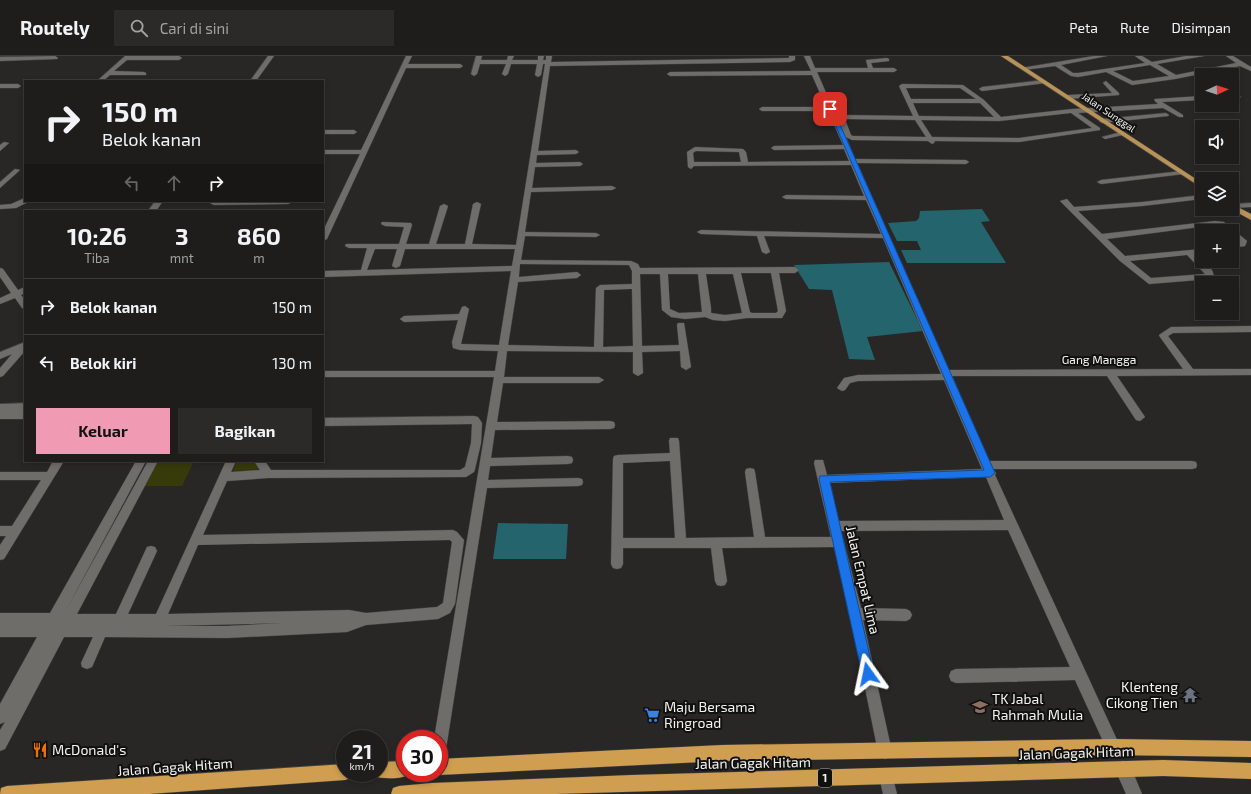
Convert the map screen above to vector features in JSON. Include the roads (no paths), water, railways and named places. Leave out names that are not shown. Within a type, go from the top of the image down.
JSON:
[{"type":"highway","name":"Jalan Gagak Hitam","points":[[448,767],[722,753],[885,752],[1113,746],[1251,749]]},
{"type":"highway","name":"Jalan Gagak Hitam","points":[[399,794],[432,791],[632,783],[1123,769],[1163,768],[1251,771]]},
{"type":"highway","name":"Jalan Gagak Hitam","points":[[7,794],[151,786],[336,773]]},
{"type":"main road","name":"Jalan Sunggal","points":[[1004,56],[1195,181]]},
{"type":"main road","points":[[1239,210],[1251,218]]},
{"type":"street","points":[[254,80],[271,56]]},
{"type":"street","points":[[324,237],[409,56]]},
{"type":"street","points":[[538,75],[547,61],[559,56]]},
{"type":"street","points":[[580,56],[580,63]]},
{"type":"street","points":[[602,63],[603,56]]},
{"type":"street","points":[[626,56],[626,63]]},
{"type":"street","points":[[474,74],[479,59],[510,59],[580,63],[626,63],[650,59],[770,58],[790,60],[793,59],[792,56]]},
{"type":"street","points":[[807,56],[846,148],[948,375],[1013,525],[1113,746]]},
{"type":"street","points":[[1022,67],[1087,56]]},
{"type":"street","points":[[1053,62],[1104,56]]},
{"type":"street","points":[[1138,56],[1175,76]]},
{"type":"street","points":[[1053,62],[1072,74],[1108,71],[1201,56]]},
{"type":"street","points":[[1230,56],[1251,69]]},
{"type":"street","points":[[101,80],[127,57],[179,58]]},
{"type":"street","points":[[0,59],[55,58]]},
{"type":"street","points":[[505,74],[510,59]]},
{"type":"street","points":[[871,70],[868,60],[887,60]]},
{"type":"street","points":[[442,730],[483,484],[547,61]]},
{"type":"street","points":[[1108,71],[1132,83],[1241,64]]},
{"type":"street","points":[[404,66],[460,66]]},
{"type":"street","points":[[670,74],[894,70]]},
{"type":"street","points":[[109,74],[144,74]]},
{"type":"street","points":[[982,89],[1044,82]]},
{"type":"street","points":[[1068,97],[1117,94],[1106,83]]},
{"type":"street","points":[[937,145],[929,138],[917,118],[902,87],[903,85],[961,86],[982,101],[999,119]]},
{"type":"street","points":[[0,86],[18,86]]},
{"type":"street","points":[[1181,116],[1157,100],[1195,98]]},
{"type":"street","points":[[909,101],[982,101]]},
{"type":"street","points":[[1072,111],[1098,129],[1019,140],[851,138],[841,120],[843,117],[999,119],[1072,111],[1164,106]]},
{"type":"street","points":[[762,109],[830,109]]},
{"type":"street","points":[[1102,121],[1166,115]]},
{"type":"street","points":[[324,132],[354,132]]},
{"type":"street","points":[[1105,137],[1121,134]]},
{"type":"street","points":[[0,149],[6,143]]},
{"type":"street","points":[[774,148],[846,148]]},
{"type":"street","points":[[745,164],[743,152],[741,150],[695,149],[690,152],[690,166],[853,162],[966,162]]},
{"type":"street","points":[[324,152],[364,152]]},
{"type":"street","points":[[533,153],[576,152]]},
{"type":"street","points":[[531,165],[580,164]]},
{"type":"street","points":[[0,186],[17,170]]},
{"type":"street","points":[[1101,182],[1182,173]]},
{"type":"street","points":[[528,190],[612,188]]},
{"type":"street","points":[[786,197],[868,198]]},
{"type":"street","points":[[1075,212],[1131,208],[1142,204],[1195,197]]},
{"type":"street","points":[[0,207],[13,206],[24,200]]},
{"type":"street","points":[[1064,201],[1123,259],[1149,282],[1210,276],[1209,272],[1189,252]]},
{"type":"street","points":[[153,210],[159,202]]},
{"type":"street","points":[[214,202],[288,202]]},
{"type":"street","points":[[468,247],[477,204]]},
{"type":"street","points":[[1239,206],[1251,205]]},
{"type":"street","points":[[432,246],[444,206]]},
{"type":"street","points":[[385,224],[408,225],[393,270]]},
{"type":"street","points":[[1207,224],[1220,224]]},
{"type":"street","points":[[1100,237],[1195,225]]},
{"type":"street","points":[[701,232],[886,236]]},
{"type":"street","points":[[521,234],[596,235]]},
{"type":"street","points":[[760,234],[766,252]]},
{"type":"street","points":[[1239,238],[1243,241],[1242,244],[1239,245]]},
{"type":"street","points":[[349,246],[519,247]]},
{"type":"street","points":[[364,269],[372,246]]},
{"type":"street","points":[[1123,259],[1195,251]]},
{"type":"street","points":[[324,274],[516,265],[631,263],[635,266],[636,271],[638,373]]},
{"type":"street","points":[[636,271],[795,270]]},
{"type":"street","points":[[0,271],[24,305]]},
{"type":"street","points":[[664,271],[666,310],[668,313],[681,316],[706,314],[712,318],[781,314],[782,311],[775,271]]},
{"type":"street","points":[[702,271],[707,308],[706,314]]},
{"type":"street","points":[[736,271],[747,315]]},
{"type":"street","points":[[514,280],[577,275]]},
{"type":"street","points":[[598,350],[600,289],[636,286]]},
{"type":"street","points":[[0,301],[24,290]]},
{"type":"street","points":[[404,319],[464,313],[456,346],[598,350],[684,348]]},
{"type":"street","points":[[681,325],[686,367]]},
{"type":"street","points":[[1191,372],[1166,341],[1163,335],[1165,332],[1171,330],[1251,329]]},
{"type":"street","points":[[0,356],[24,345]]},
{"type":"street","points":[[0,374],[24,346]]},
{"type":"street","points":[[1109,372],[1140,417]]},
{"type":"street","name":"Gang Mangga","points":[[842,388],[847,380],[858,378],[1109,372],[1251,372]]},
{"type":"street","points":[[324,374],[599,380]]},
{"type":"street","points":[[0,408],[24,407]]},
{"type":"street","points":[[0,415],[24,415]]},
{"type":"street","points":[[223,477],[268,474],[462,474],[468,472],[470,469],[476,443],[477,423],[474,420],[324,422]]},
{"type":"street","points":[[492,426],[610,425]]},
{"type":"street","points":[[674,441],[681,542]]},
{"type":"street","points":[[617,564],[618,459],[675,457]]},
{"type":"street","points":[[486,462],[568,460]]},
{"type":"street","points":[[0,555],[58,462]]},
{"type":"street","points":[[0,744],[55,631],[54,618],[140,462]]},
{"type":"street","points":[[0,717],[55,631],[68,619],[152,462]]},
{"type":"street","points":[[153,632],[230,462]]},
{"type":"street","points":[[260,462],[268,474]]},
{"type":"street","name":"Jalan Empat Lima","points":[[820,463],[856,614],[885,752]]},
{"type":"street","points":[[824,479],[989,469],[1192,465]]},
{"type":"street","points":[[750,472],[760,543]]},
{"type":"street","points":[[0,476],[50,476]]},
{"type":"street","points":[[483,484],[578,482]]},
{"type":"street","points":[[835,526],[1013,525]]},
{"type":"street","points":[[0,531],[15,531]]},
{"type":"street","points":[[0,618],[159,620],[348,616],[366,619],[438,613],[446,609],[449,604],[458,540],[456,536],[453,535],[194,540]]},
{"type":"street","points":[[97,538],[111,537]]},
{"type":"street","points":[[716,542],[721,581]]},
{"type":"street","points":[[617,543],[839,542]]},
{"type":"street","points":[[120,619],[151,552]]},
{"type":"street","points":[[856,614],[906,615]]},
{"type":"street","points":[[0,631],[227,632],[347,626],[366,619]]},
{"type":"street","points":[[87,662],[102,631]]},
{"type":"street","points":[[956,676],[1079,673]]},
{"type":"street","points":[[1123,769],[1134,794]]},
{"type":"street","points":[[886,776],[890,794]]},
{"type":"water","points":[[982,209],[990,221],[981,222],[1006,263],[907,263],[901,250],[921,250],[917,241],[897,241],[888,223],[916,221],[919,218],[920,211]]},
{"type":"water","points":[[889,262],[923,331],[867,337],[875,360],[849,359],[832,290],[809,289],[794,265]]},
{"type":"water","points":[[498,523],[568,524],[566,559],[493,559]]},
{"type":"place","name":"Klenteng Cikong Tien","points":[[1190,695]]},
{"type":"place","name":"TK Jabal Rahmah Mulia","points":[[980,707]]},
{"type":"place","name":"Maju Bersama Ringroad","points":[[652,715]]},
{"type":"place","name":"McDonald's","points":[[40,750]]}]
